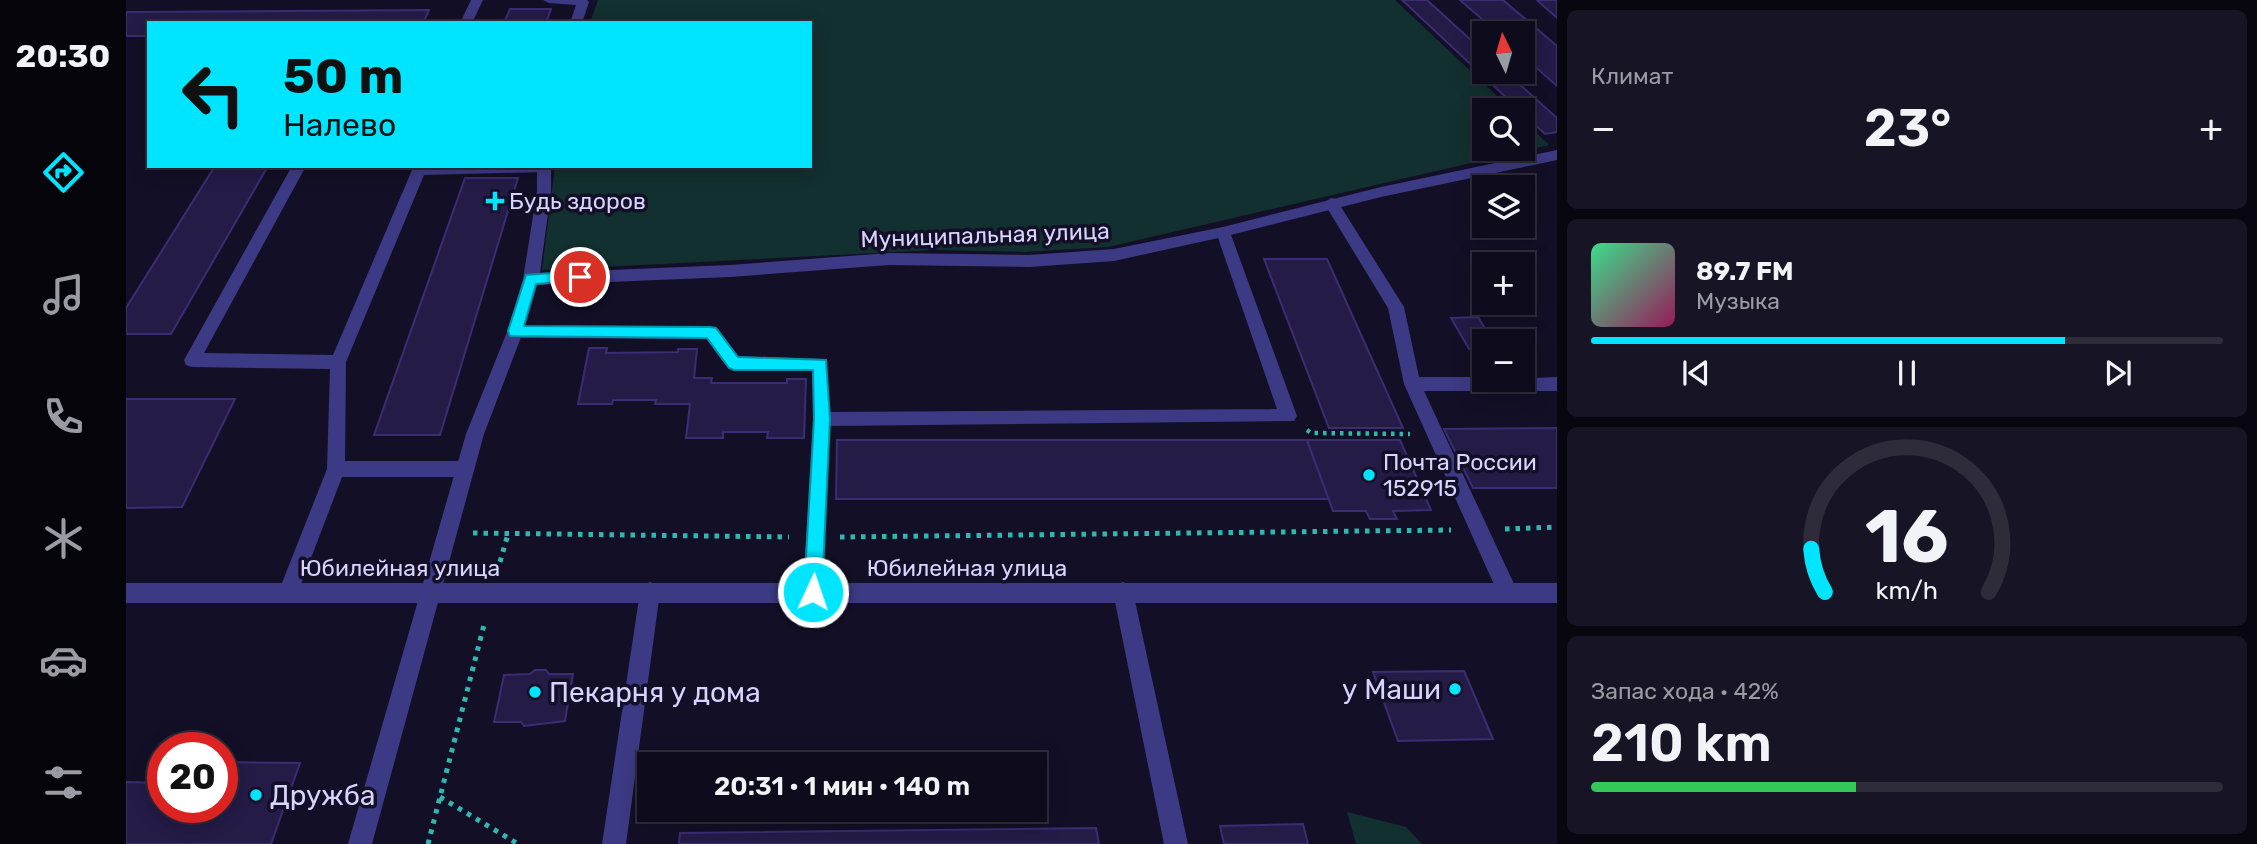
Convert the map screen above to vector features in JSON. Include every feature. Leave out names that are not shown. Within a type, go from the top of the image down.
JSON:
[{"type":"street","points":[[467,21],[477,0]]},
{"type":"street","points":[[549,0],[583,1],[577,21]]},
{"type":"street","name":"Муниципальная улица","points":[[531,279],[730,271],[901,259],[1029,261],[1114,256],[1223,232],[1331,203],[1557,155]]},
{"type":"street","points":[[298,168],[192,360],[338,362]]},
{"type":"street","points":[[288,593],[336,469],[338,362],[419,168]]},
{"type":"street","points":[[359,844],[475,434],[515,331],[531,279],[544,191],[544,168]]},
{"type":"street","points":[[1331,203],[1396,307],[1412,384],[1508,593]]},
{"type":"street","points":[[822,419],[1288,416],[1223,232]]},
{"type":"street","points":[[515,331],[710,332],[734,363],[820,364],[822,419],[813,592]]},
{"type":"street","points":[[1412,384],[1557,384]]},
{"type":"street","points":[[336,469],[465,469]]},
{"type":"street","points":[[614,844],[650,592]]},
{"type":"street","points":[[1123,592],[1176,844]]},
{"type":"street","name":"Юбилейная улица","points":[[126,593],[1557,593]]},
{"type":"path","points":[[1288,416],[1311,433],[1435,434]]},
{"type":"path","points":[[447,533],[816,537],[1557,527]]},
{"type":"path","points":[[500,562],[508,534]]},
{"type":"path","points":[[428,844],[485,620]]},
{"type":"path","points":[[440,796],[518,844]]},
{"type":"green space","points":[[598,0],[1395,0],[1472,72],[1472,84],[1484,84],[1499,98],[1472,98],[1472,161],[1480,161],[1108,247],[1024,252],[935,250],[542,270],[555,168],[812,168],[812,21],[591,21]]},
{"type":"green space","points":[[1535,132],[1549,145],[1535,148]]},
{"type":"green space","points":[[1347,812],[1406,827],[1422,844],[1356,844]]},
{"type":"building","points":[[1402,0],[1427,0],[1472,41],[1472,66]]},
{"type":"building","points":[[1460,0],[1503,0],[1528,21],[1484,21]]},
{"type":"building","points":[[1537,0],[1557,0],[1557,18]]},
{"type":"building","points":[[510,9],[551,9],[547,21],[505,21]]},
{"type":"building","points":[[429,10],[424,21],[147,21],[147,36],[126,36],[126,12]]},
{"type":"building","points":[[1535,27],[1557,46],[1557,86],[1535,67]]},
{"type":"building","points":[[1492,84],[1519,84],[1535,98],[1507,98]]},
{"type":"building","points":[[1535,98],[1557,118],[1557,132],[1545,134],[1535,125]]},
{"type":"building","points":[[214,168],[267,168],[171,334],[126,334],[126,308]]},
{"type":"building","points":[[465,178],[518,178],[440,435],[374,435]]},
{"type":"building","points":[[1264,259],[1327,259],[1403,428],[1329,428]]},
{"type":"building","points":[[1478,317],[1486,329],[1472,329],[1472,349],[1469,349],[1451,318]]},
{"type":"building","points":[[589,348],[607,348],[606,353],[678,352],[678,349],[697,349],[694,378],[712,378],[711,383],[787,383],[787,379],[806,379],[804,438],[767,438],[768,432],[723,432],[723,438],[686,438],[690,404],[655,404],[656,400],[613,400],[612,404],[578,404]]},
{"type":"building","points":[[126,399],[235,399],[182,507],[126,508]]},
{"type":"building","points":[[1557,428],[1557,488],[1473,488],[1444,429]]},
{"type":"building","points":[[837,440],[1307,440],[1329,499],[836,499]]},
{"type":"building","points":[[1307,440],[1400,440],[1431,510],[1393,511],[1397,519],[1370,519],[1366,511],[1333,511]]},
{"type":"building","points":[[535,670],[546,670],[549,674],[573,674],[565,721],[524,726],[521,722],[494,722],[504,675],[530,674]]},
{"type":"building","points":[[1464,671],[1493,739],[1398,741],[1373,672]]},
{"type":"building","name":"Дружба","points":[[238,762],[300,763],[271,844],[126,844],[126,782],[147,783],[147,823],[238,823]]},
{"type":"building","points":[[1303,824],[1308,844],[1224,844],[1220,826]]},
{"type":"building","points":[[1096,828],[1099,844],[679,844],[680,833]]},
{"type":"place","name":"Будь здоров","points":[[495,201]]},
{"type":"place","name":"Почта России 152915","points":[[1369,475]]},
{"type":"place","name":"у Маши","points":[[1455,689]]},
{"type":"place","name":"Пекарня у дома","points":[[535,692]]},
{"type":"place","name":"Дружба","points":[[256,795]]},
{"type":"route","points":[[580,277],[531,279],[515,331],[710,332],[734,363],[820,364],[822,419],[813,592]]}]
